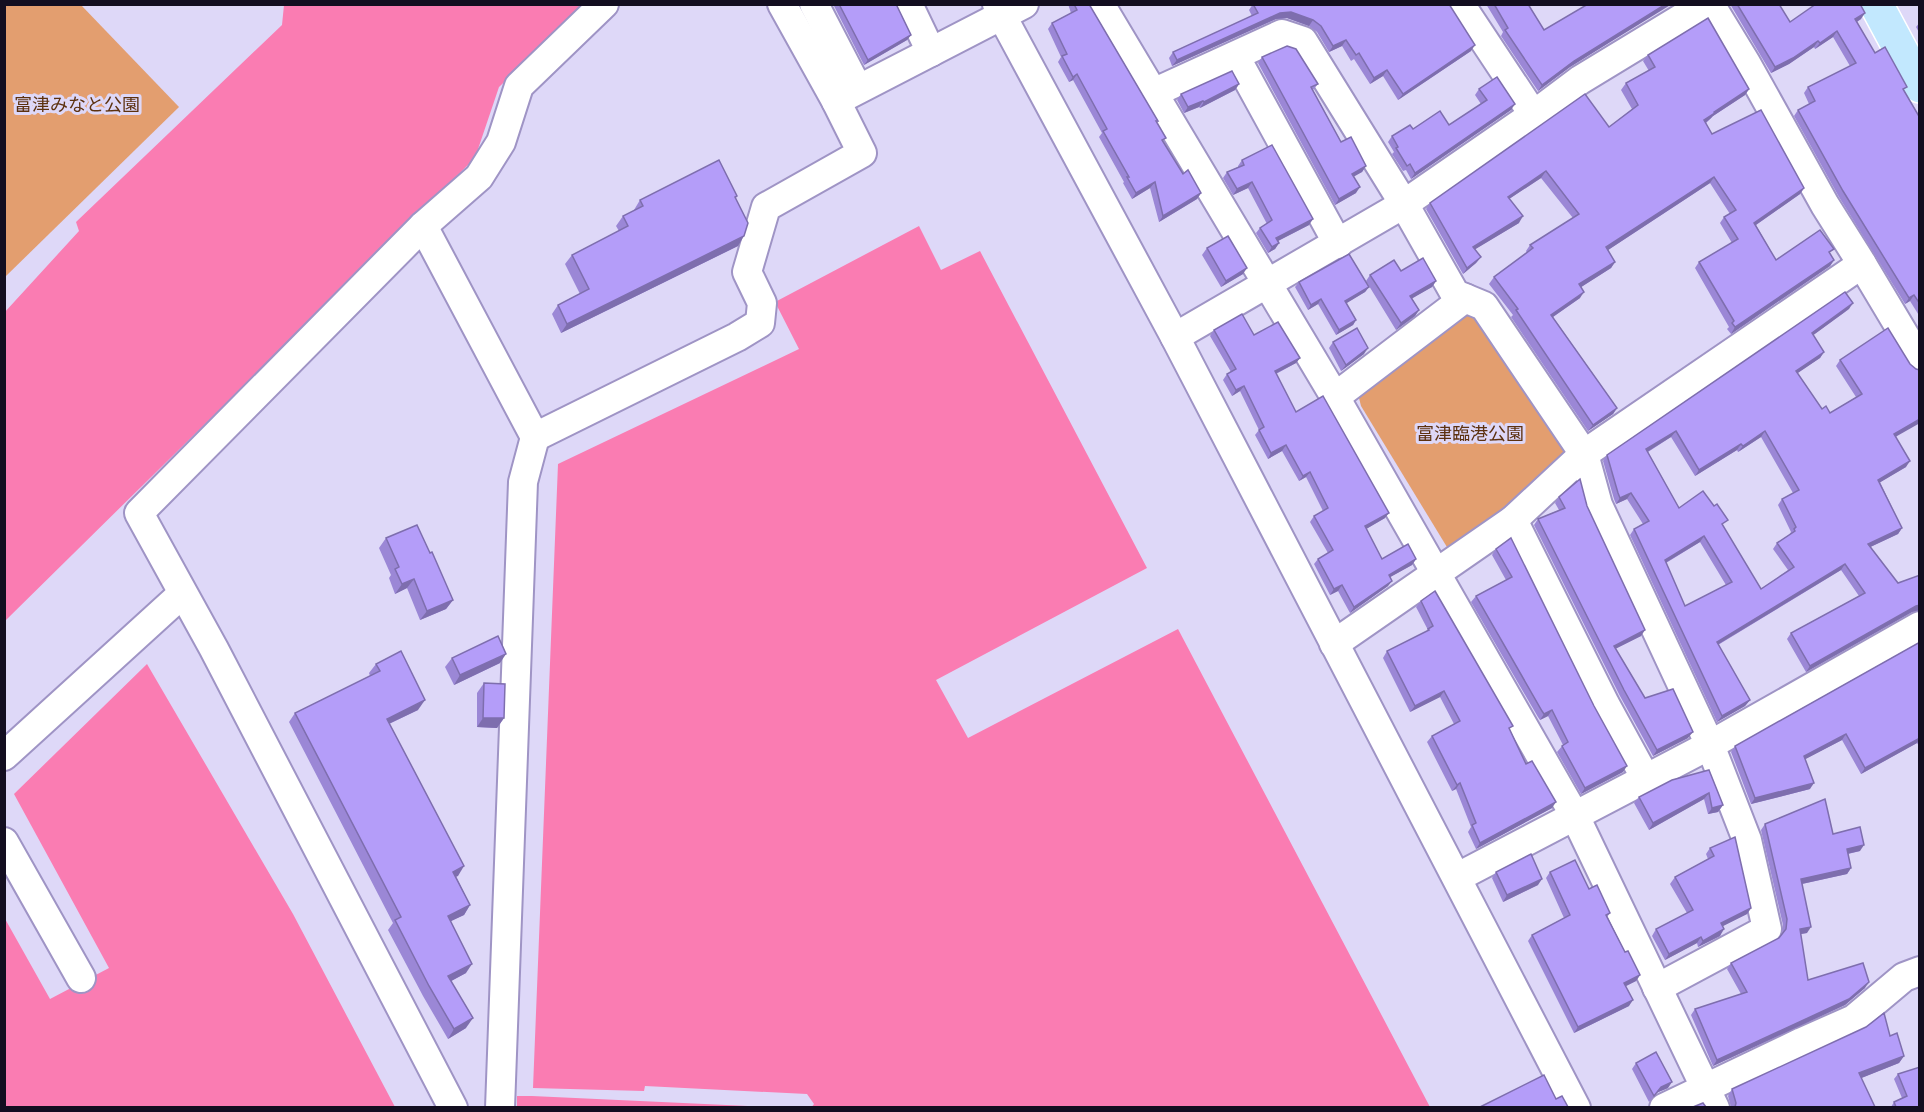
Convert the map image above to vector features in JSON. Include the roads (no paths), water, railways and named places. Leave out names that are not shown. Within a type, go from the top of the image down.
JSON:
[{"type":"main road","points":[[1876,4],[1920,86]]},
{"type":"street","points":[[453,1107],[214,649],[139,513],[423,226],[479,177],[501,142],[519,86],[604,4]]},
{"type":"street","points":[[782,4],[847,95]]},
{"type":"street","points":[[535,437],[737,337],[760,323],[762,303],[747,272],[766,207],[862,153],[847,95],[814,4]]},
{"type":"street","points":[[908,4],[931,52]]},
{"type":"street","points":[[1100,4],[1335,397],[1575,816],[1709,1098]]},
{"type":"street","points":[[1460,4],[1533,114]]},
{"type":"street","points":[[1175,337],[1404,204],[1580,80],[1705,4]]},
{"type":"street","points":[[1710,4],[1746,63],[1824,205],[1920,361]]},
{"type":"street","points":[[847,95],[931,52],[1008,8],[1175,337],[1576,1107]]},
{"type":"street","points":[[1153,93],[1282,34],[1303,41],[1404,204],[1455,294],[1484,306],[1584,454],[1598,505],[1710,745],[1747,840],[1767,929],[1657,988]]},
{"type":"street","points":[[1235,56],[1338,244]]},
{"type":"street","points":[[423,226],[535,437],[523,482],[500,1107]]},
{"type":"street","points":[[1334,644],[1513,520],[1584,454],[1862,264]]},
{"type":"street","points":[[1335,397],[1465,298]]},
{"type":"street","points":[[1513,520],[1600,694],[1646,778]]},
{"type":"street","points":[[4,756],[182,594]]},
{"type":"street","points":[[1458,878],[1710,745],[1920,626]]},
{"type":"street","points":[[4,842],[81,978]]},
{"type":"street","points":[[1664,1107],[1709,1098],[1802,1042],[1854,1019],[1904,977],[1920,971]]},
{"type":"park label","name":"富津みなと公園","points":[[77,105]]},
{"type":"park label","name":"富津臨港公園","points":[[1470,434]]}]
